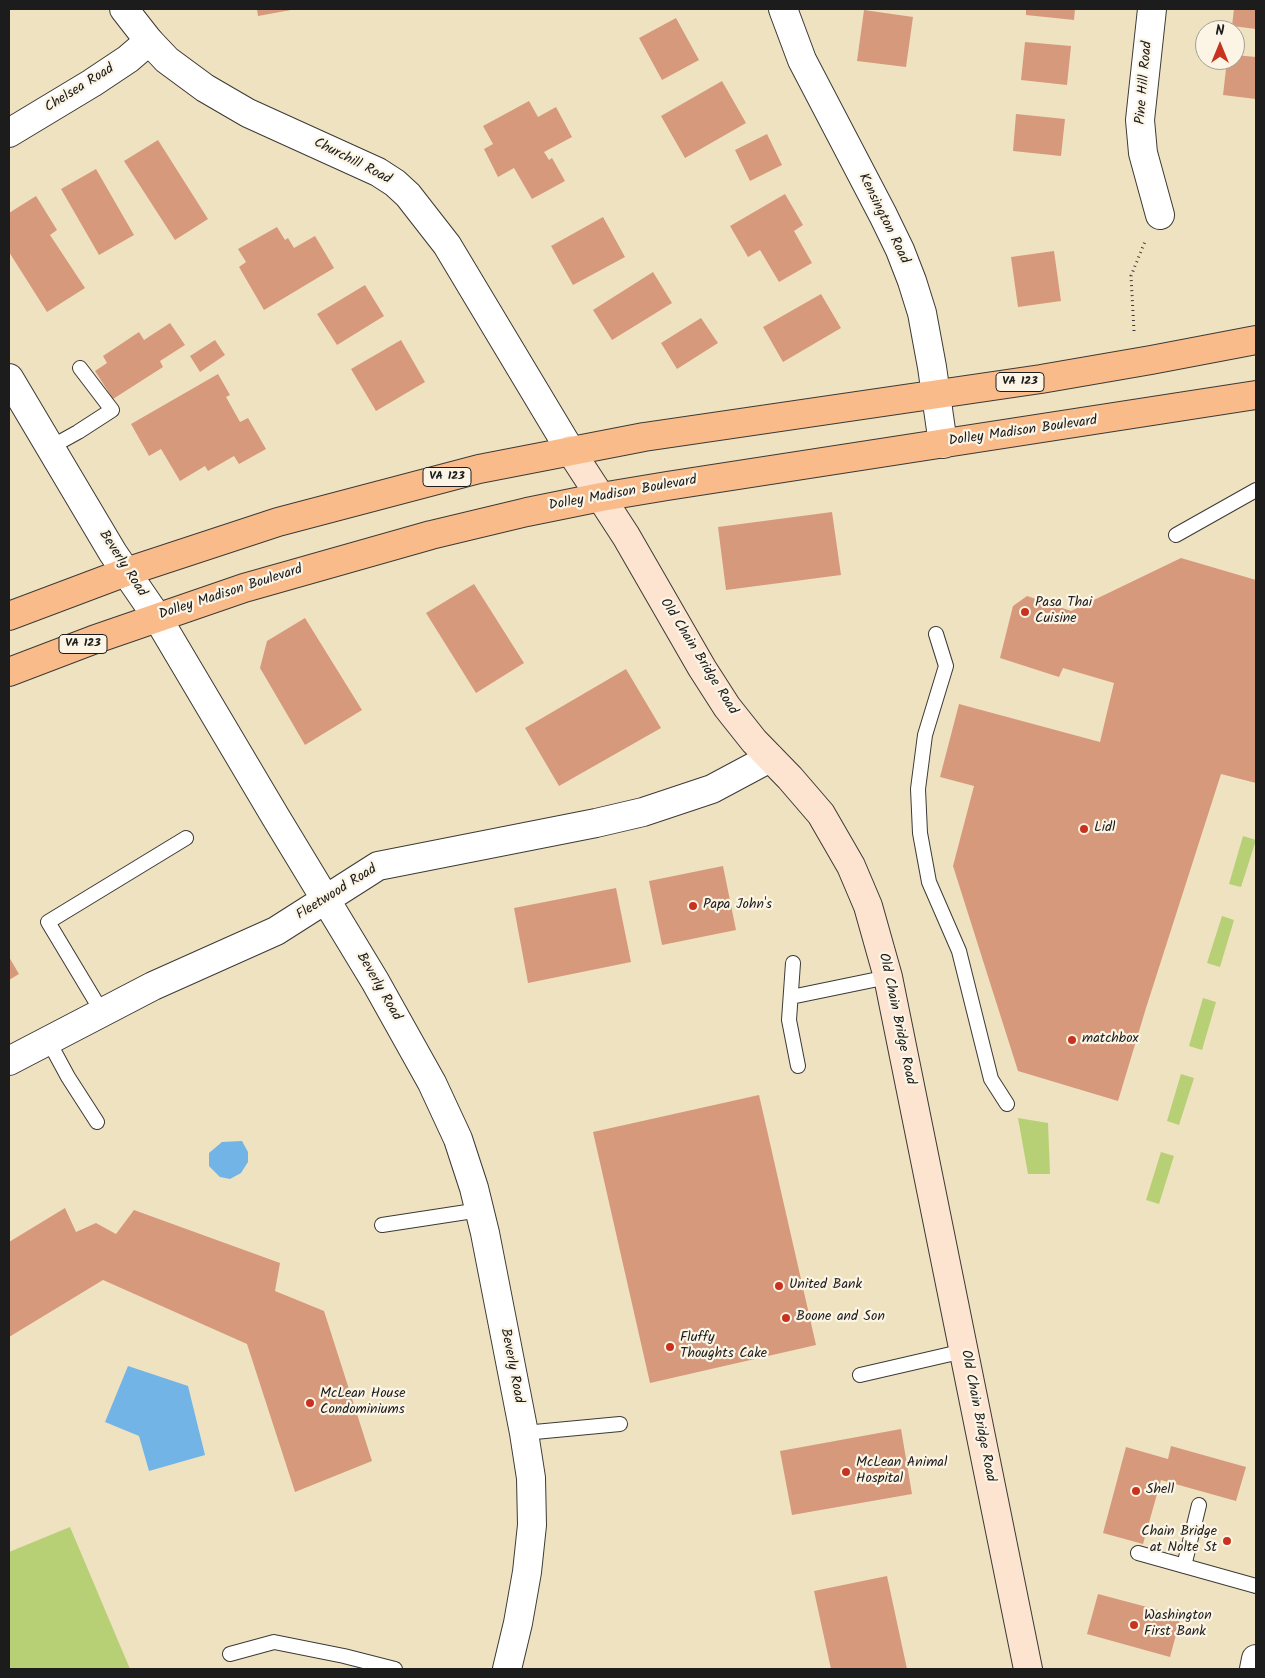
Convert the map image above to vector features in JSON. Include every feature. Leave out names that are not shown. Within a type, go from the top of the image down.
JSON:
[{"type":"main road","name":"VA 123","points":[[9,616],[126,572],[270,524],[479,469],[644,437],[1041,379],[1256,340]]},
{"type":"main road","name":"Dolley Madison Boulevard","points":[[9,672],[157,617],[289,574],[422,537],[527,512],[601,497],[1256,396]]},
{"type":"main road","name":"Old Chain Bridge Road","points":[[570,450],[626,536],[714,687],[740,724],[821,814],[851,866],[871,914],[888,977],[1028,1669]]},
{"type":"street","name":"Churchill Road","points":[[124,9],[149,41],[167,60],[227,102],[361,163],[395,183],[408,195],[447,245],[570,450]]},
{"type":"street","name":"Kensington Road","points":[[783,9],[802,60],[900,250],[912,281],[922,312],[943,444]]},
{"type":"street","name":"Pine Hill Road","points":[[1152,9],[1140,120],[1143,153],[1160,215]]},
{"type":"street","name":"Chelsea Road","points":[[9,132],[92,83],[128,59],[149,41]]},
{"type":"street","name":"Beverly Road","points":[[9,378],[126,572],[157,617],[274,816],[375,981],[432,1083],[458,1139],[480,1210],[524,1433],[531,1478],[532,1525],[523,1597],[507,1669]]},
{"type":"street","name":"Fleetwood Road","points":[[9,1061],[153,986],[276,931],[378,866],[596,824],[643,812],[712,789],[770,758]]},
{"type":"street","points":[[1254,1669],[1256,1659]]},
{"type":"lane","points":[[51,447],[112,410],[80,368]]},
{"type":"lane","points":[[1176,535],[1256,490]]},
{"type":"lane","points":[[936,634],[946,666],[925,735],[918,790],[920,833],[930,882],[959,951],[991,1079],[1007,1104]]},
{"type":"lane","points":[[102,1012],[48,922],[186,838]]},
{"type":"lane","points":[[793,963],[789,1020],[798,1066]]},
{"type":"lane","points":[[791,997],[888,977]]},
{"type":"lane","points":[[48,1040],[68,1077],[97,1122]]},
{"type":"lane","points":[[382,1225],[480,1210]]},
{"type":"lane","points":[[860,1375],[964,1351]]},
{"type":"lane","points":[[524,1433],[620,1424]]},
{"type":"lane","points":[[1184,1566],[1199,1505]]},
{"type":"lane","points":[[1138,1553],[1256,1586]]},
{"type":"lane","points":[[230,1654],[274,1642],[344,1656],[395,1669]]},
{"type":"path","points":[[1134,331],[1131,276],[1145,240],[1160,215]]},
{"type":"green space","points":[[1243,836],[1256,840],[1241,887],[1229,884]]},
{"type":"green space","points":[[1222,916],[1234,920],[1220,967],[1207,963]]},
{"type":"green space","points":[[1203,998],[1216,1002],[1202,1050],[1189,1046]]},
{"type":"green space","points":[[1181,1074],[1194,1078],[1179,1125],[1167,1121]]},
{"type":"green space","points":[[1018,1118],[1048,1123],[1050,1174],[1028,1174]]},
{"type":"green space","points":[[1161,1152],[1174,1156],[1159,1204],[1146,1200]]},
{"type":"green space","points":[[70,1527],[130,1669],[9,1669],[9,1552]]},
{"type":"water","points":[[242,1141],[248,1152],[248,1162],[241,1173],[230,1179],[220,1177],[209,1166],[209,1153],[222,1142]]},
{"type":"water","points":[[128,1366],[188,1386],[205,1455],[149,1471],[139,1436],[105,1422]]},
{"type":"building","points":[[257,9],[290,9],[291,10],[258,16]]},
{"type":"building","points":[[1026,9],[1075,9],[1074,20],[1026,15]]},
{"type":"building","points":[[1234,9],[1256,9],[1256,29],[1245,28],[1245,20],[1233,20]]},
{"type":"building","points":[[864,10],[913,17],[906,67],[857,61]]},
{"type":"building","points":[[676,18],[699,60],[662,80],[639,38]]},
{"type":"building","points":[[1025,42],[1071,46],[1067,85],[1021,80]]},
{"type":"building","points":[[1245,56],[1256,57],[1256,99],[1223,95],[1226,70],[1245,70]]},
{"type":"building","points":[[722,81],[746,123],[685,158],[661,116]]},
{"type":"building","points":[[529,101],[538,117],[556,107],[572,137],[544,152],[549,160],[552,158],[565,181],[532,199],[514,168],[498,177],[484,149],[493,144],[483,126]]},
{"type":"building","points":[[1016,114],[1065,119],[1061,156],[1013,151]]},
{"type":"building","points":[[767,134],[782,165],[750,181],[735,150]]},
{"type":"building","points":[[158,140],[208,219],[175,240],[124,161]]},
{"type":"building","points":[[96,169],[134,235],[99,255],[61,189]]},
{"type":"building","points":[[785,194],[803,225],[794,231],[812,263],[779,282],[760,250],[748,257],[730,226]]},
{"type":"building","points":[[36,196],[57,230],[50,235],[85,288],[47,312],[9,252],[9,213]]},
{"type":"building","points":[[603,217],[625,257],[573,285],[551,246]]},
{"type":"building","points":[[277,227],[285,240],[288,238],[294,248],[315,236],[334,268],[264,310],[239,267],[246,262],[238,249]]},
{"type":"building","points":[[1054,251],[1061,301],[1018,307],[1011,257]]},
{"type":"building","points":[[653,272],[672,303],[612,340],[593,310]]},
{"type":"building","points":[[365,285],[384,316],[337,345],[317,314]]},
{"type":"building","points":[[821,294],[841,328],[783,362],[763,327]]},
{"type":"building","points":[[701,318],[718,343],[677,369],[661,343]]},
{"type":"building","points":[[170,323],[185,345],[160,361],[163,367],[113,399],[95,371],[107,363],[103,356],[139,332],[144,340]]},
{"type":"building","points":[[215,340],[225,355],[200,372],[190,356]]},
{"type":"building","points":[[401,340],[425,382],[376,411],[351,369]]},
{"type":"building","points":[[218,374],[230,395],[226,397],[240,422],[248,418],[266,449],[239,464],[234,456],[208,471],[205,466],[180,481],[161,449],[149,456],[131,424]]},
{"type":"building","points":[[832,512],[841,575],[726,590],[718,527]]},
{"type":"building","points":[[1181,558],[1256,580],[1256,783],[1221,774],[1118,1101],[1018,1071],[953,866],[974,786],[940,777],[959,704],[1100,742],[1114,683],[1063,668],[1059,677],[1000,658],[1013,606],[1027,596],[1071,611]]},
{"type":"building","points":[[474,584],[524,663],[476,693],[426,613]]},
{"type":"building","points":[[305,618],[362,710],[305,745],[260,668],[267,641]]},
{"type":"building","points":[[626,669],[661,728],[559,786],[525,728]]},
{"type":"building","name":"Papa John's","points":[[723,866],[736,930],[662,945],[649,881]]},
{"type":"building","points":[[616,888],[631,962],[528,983],[514,908]]},
{"type":"building","points":[[9,957],[19,974],[9,980]]},
{"type":"building","points":[[759,1095],[816,1345],[650,1383],[593,1132]]},
{"type":"building","name":"McLean House Condominiums","points":[[65,1208],[76,1232],[96,1223],[116,1234],[134,1210],[280,1263],[275,1291],[324,1311],[372,1461],[295,1492],[247,1344],[103,1280],[9,1337],[9,1242]]},
{"type":"building","name":"McLean Animal Hospital","points":[[901,1429],[912,1494],[792,1515],[780,1451]]},
{"type":"building","name":"Shell","points":[[1171,1446],[1246,1467],[1236,1501],[1161,1480],[1143,1544],[1103,1533],[1126,1447],[1168,1459]]},
{"type":"building","points":[[887,1576],[907,1669],[831,1669],[814,1591]]},
{"type":"building","name":"Washington First Bank","points":[[1098,1594],[1181,1616],[1170,1657],[1087,1634]]},
{"type":"place","name":"Pasa Thai Cuisine","points":[[1025,612]]},
{"type":"place","name":"Lidl","points":[[1084,829]]},
{"type":"place","name":"Papa John's","points":[[693,906]]},
{"type":"place","name":"matchbox","points":[[1072,1040]]},
{"type":"place","name":"United Bank","points":[[779,1286]]},
{"type":"place","name":"Boone and Son","points":[[786,1318]]},
{"type":"place","name":"Fluffy Thoughts Cake","points":[[670,1347]]},
{"type":"place","name":"McLean House Condominiums","points":[[310,1403]]},
{"type":"place","name":"McLean Animal Hospital","points":[[846,1472]]},
{"type":"place","name":"Shell","points":[[1136,1491]]},
{"type":"place","name":"Chain Bridge at Nolte St","points":[[1227,1541]]},
{"type":"place","name":"Washington First Bank","points":[[1134,1625]]}]
